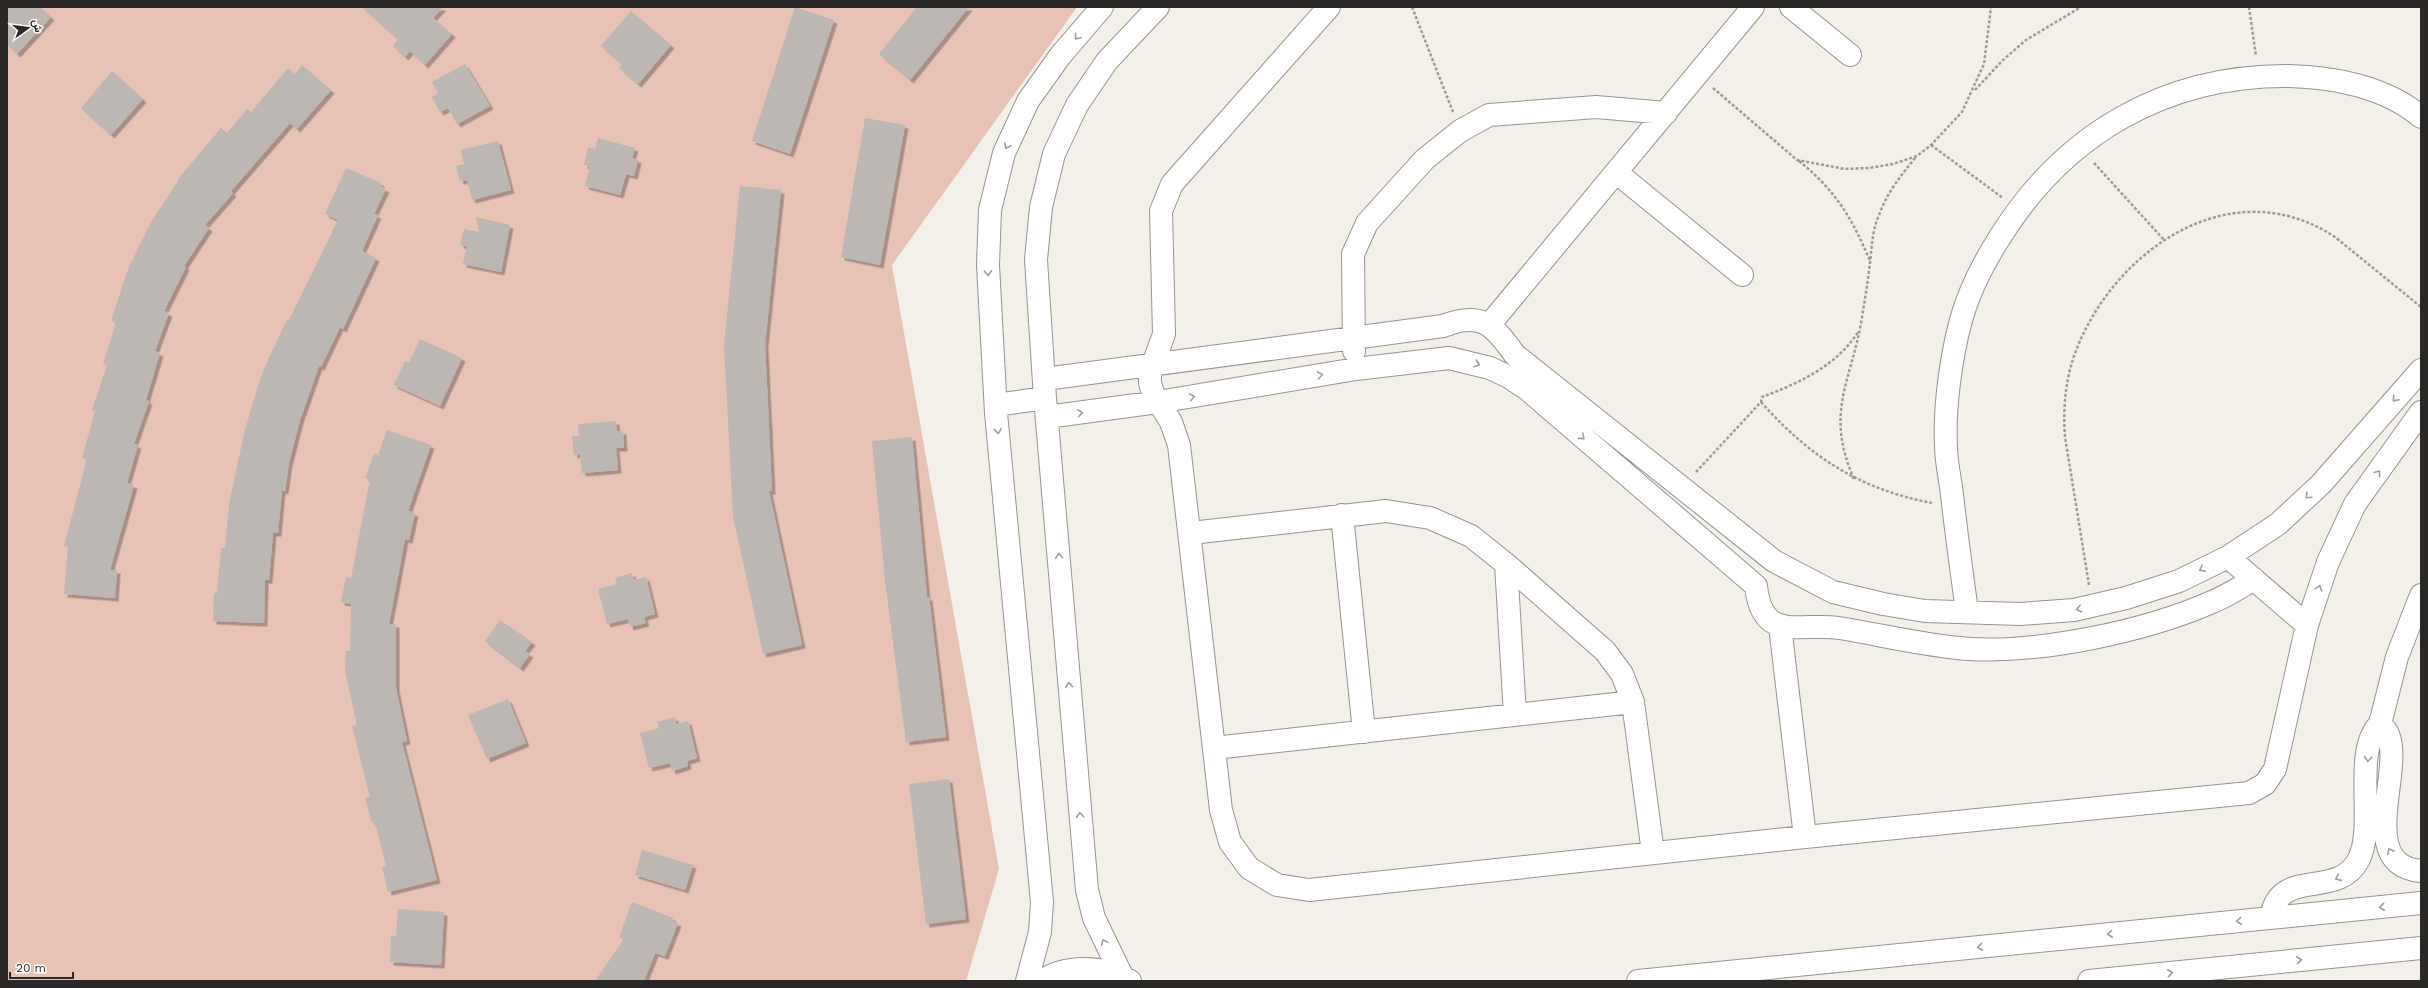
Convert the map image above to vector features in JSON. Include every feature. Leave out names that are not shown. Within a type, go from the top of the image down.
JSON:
[{"type":"street","points":[[1027,981],[1040,932],[1042,902],[996,405],[988,265],[990,210],[1004,153],[1028,101],[1060,56],[1102,7]]},
{"type":"street","points":[[1126,979],[1094,918],[1087,890],[1036,260],[1041,207],[1054,154],[1077,105],[1107,61],[1158,7]]},
{"type":"street","points":[[1329,7],[1172,184],[1162,211],[1164,334],[1154,363],[1150,383],[1158,402],[1171,422],[1179,445],[1191,533],[1214,748],[1222,810],[1230,842],[1249,868],[1277,885],[1309,890],[1804,837],[2249,793],[2265,784],[2275,769],[2307,625],[2328,562],[2355,504],[2421,412]]},
{"type":"street","points":[[1490,324],[1617,173],[1753,7]]},
{"type":"street","points":[[1791,7],[1850,55]]},
{"type":"street","points":[[1967,612],[1946,446],[1950,383],[1961,319],[1984,261],[2018,208],[2046,175],[2078,146],[2111,123],[2146,105],[2182,91],[2220,81],[2259,76],[2314,77],[2370,88],[2418,111]]},
{"type":"street","points":[[1356,368],[1353,338],[1353,254],[1367,223],[1425,159],[1460,131],[1489,116],[1596,107],[1666,113]]},
{"type":"street","points":[[1617,173],[1742,275]]},
{"type":"street","points":[[996,405],[1046,398],[1154,363],[1443,326],[1456,321],[1479,319],[1490,324],[1515,355],[1774,561],[1833,592],[1904,608],[2020,614],[2074,610],[2126,598],[2179,581],[2228,557],[2278,524],[2321,484],[2421,370]]},
{"type":"street","points":[[1443,326],[1449,358]]},
{"type":"street","points":[[1046,398],[1158,402],[1356,368],[1449,358],[1490,368],[1527,389],[1756,586],[1762,610],[1770,619],[1780,626],[1793,629],[1834,627],[1971,649],[2048,645],[2124,630],[2163,620],[2213,602],[2254,579]]},
{"type":"street","points":[[1191,533],[1386,511],[1430,518],[1471,536],[1506,564],[1605,651],[1622,674],[1634,702],[1653,853]]},
{"type":"street","points":[[1342,515],[1364,732]]},
{"type":"street","points":[[2228,557],[2307,625]]},
{"type":"street","points":[[1756,586],[1774,561]]},
{"type":"street","points":[[1506,564],[1515,715]]},
{"type":"street","points":[[2271,918],[2273,907],[2283,892],[2297,886],[2338,879],[2350,871],[2359,858],[2364,838],[2368,747],[2373,731],[2380,724],[2397,657],[2421,595]]},
{"type":"street","points":[[1780,626],[1804,837]]},
{"type":"street","points":[[1214,748],[1634,702]]},
{"type":"street","points":[[2380,724],[2388,733],[2390,750],[2385,838],[2394,858],[2410,869],[2421,871]]},
{"type":"street","points":[[1638,981],[2421,903]]},
{"type":"street","points":[[2089,981],[2421,948]]},
{"type":"street","points":[[1042,981],[1070,970],[1096,969],[1126,979]]},
{"type":"path","points":[[1412,7],[1460,131]]},
{"type":"path","points":[[1854,479],[1843,448],[1840,414],[1845,381],[1860,329],[1873,232],[1879,215],[1894,184],[1917,156],[1931,145],[1962,112],[1973,92],[1984,64],[1991,7]]},
{"type":"path","points":[[1973,92],[2003,60],[2026,40],[2081,7]]},
{"type":"path","points":[[2249,7],[2259,76]]},
{"type":"path","points":[[1698,75],[1821,180],[1849,213],[1870,262]]},
{"type":"path","points":[[1931,145],[2018,208]]},
{"type":"path","points":[[2078,146],[2165,240]]},
{"type":"path","points":[[1797,160],[1845,169],[1869,168],[1917,156]]},
{"type":"path","points":[[2092,606],[2064,437],[2065,403],[2069,376],[2082,337],[2112,289],[2124,275],[2165,240],[2203,219],[2220,214],[2256,210],[2290,215],[2321,228],[2335,237],[2421,307]]},
{"type":"path","points":[[1682,487],[1761,402],[1762,397],[1786,388],[1817,371],[1844,349],[1860,329]]},
{"type":"path","points":[[1761,402],[1794,438],[1813,453],[1854,479],[1912,499],[1953,505]]},
{"type":"shaded area","points":[[7,7],[1077,7],[892,265],[999,869],[966,981],[7,981]]},
{"type":"building","points":[[7,7],[40,7],[51,17],[17,54],[7,44]]},
{"type":"building","points":[[362,7],[443,7],[433,18],[452,34],[425,65],[410,51],[405,57],[393,46],[398,39]]},
{"type":"building","points":[[795,7],[834,20],[790,154],[752,141]]},
{"type":"building","points":[[917,7],[969,7],[910,80],[879,54]]},
{"type":"building","points":[[631,11],[671,45],[638,84],[619,68],[622,64],[601,46]]},
{"type":"building","points":[[465,64],[490,106],[457,124],[448,108],[440,112],[432,97],[438,93],[432,82]]},
{"type":"building","points":[[302,65],[331,90],[297,129],[290,123],[231,191],[233,193],[205,225],[209,228],[184,266],[186,267],[164,311],[169,313],[155,351],[160,353],[146,400],[149,401],[134,444],[138,445],[127,483],[134,485],[110,570],[117,570],[115,598],[64,594],[68,547],[64,546],[87,459],[82,458],[95,411],[92,410],[107,365],[103,364],[116,323],[111,321],[128,269],[151,222],[178,181],[177,180],[221,128],[227,133],[247,109],[251,112],[288,68],[295,74]]},
{"type":"building","points":[[112,71],[143,99],[111,135],[81,108]]},
{"type":"building","points":[[865,118],[905,125],[880,265],[841,257]]},
{"type":"building","points":[[598,138],[635,148],[632,158],[638,160],[634,176],[626,174],[620,195],[585,186],[590,167],[584,165],[588,147],[595,149]]},
{"type":"building","points":[[498,141],[511,190],[472,200],[467,180],[460,181],[456,166],[464,164],[461,150]]},
{"type":"building","points":[[346,168],[381,183],[380,186],[386,189],[374,214],[378,215],[362,251],[376,258],[343,329],[340,327],[321,367],[319,366],[300,420],[289,463],[285,491],[282,490],[278,533],[273,533],[269,580],[265,580],[264,623],[213,621],[214,593],[217,593],[221,548],[225,548],[229,505],[244,433],[264,369],[287,319],[289,320],[338,220],[325,214]]},
{"type":"building","points":[[740,186],[781,190],[765,344],[772,491],[769,491],[802,645],[763,654],[733,516],[724,345]]},
{"type":"building","points":[[476,217],[510,225],[501,272],[463,264],[467,246],[460,245],[464,229],[479,232]]},
{"type":"building","points":[[420,339],[462,358],[440,406],[394,385],[405,361],[409,363]]},
{"type":"building","points":[[616,421],[617,431],[623,431],[624,448],[616,448],[618,470],[582,473],[580,454],[574,455],[572,436],[579,436],[578,424]]},
{"type":"building","points":[[387,430],[431,445],[408,511],[415,513],[409,540],[405,539],[389,624],[396,624],[396,688],[407,741],[402,742],[437,880],[388,892],[382,867],[386,866],[375,822],[372,823],[365,798],[370,797],[352,726],[357,725],[345,671],[346,651],[350,651],[351,604],[341,602],[346,577],[351,578],[370,480],[365,478],[374,454],[378,455]]},
{"type":"building","points":[[912,437],[927,597],[929,597],[946,737],[906,742],[885,581],[872,441]]},
{"type":"building","points":[[632,573],[634,580],[646,577],[655,614],[644,617],[646,623],[630,627],[628,619],[607,624],[598,589],[617,584],[615,578]]},
{"type":"building","points":[[500,620],[532,642],[525,651],[530,654],[520,668],[485,641]]},
{"type":"building","points":[[508,699],[526,743],[487,759],[468,715]]},
{"type":"building","points":[[675,717],[676,724],[688,721],[697,758],[687,761],[688,766],[672,771],[670,763],[649,768],[640,733],[659,728],[657,722]]},
{"type":"building","points":[[949,779],[966,919],[926,924],[909,784]]},
{"type":"building","points":[[642,850],[693,865],[685,890],[635,875]]},
{"type":"building","points":[[632,902],[673,918],[672,921],[678,923],[665,956],[655,953],[644,981],[595,981],[624,939],[619,937]]},
{"type":"building","points":[[398,909],[444,912],[441,965],[390,962],[391,936],[396,936]]}]
